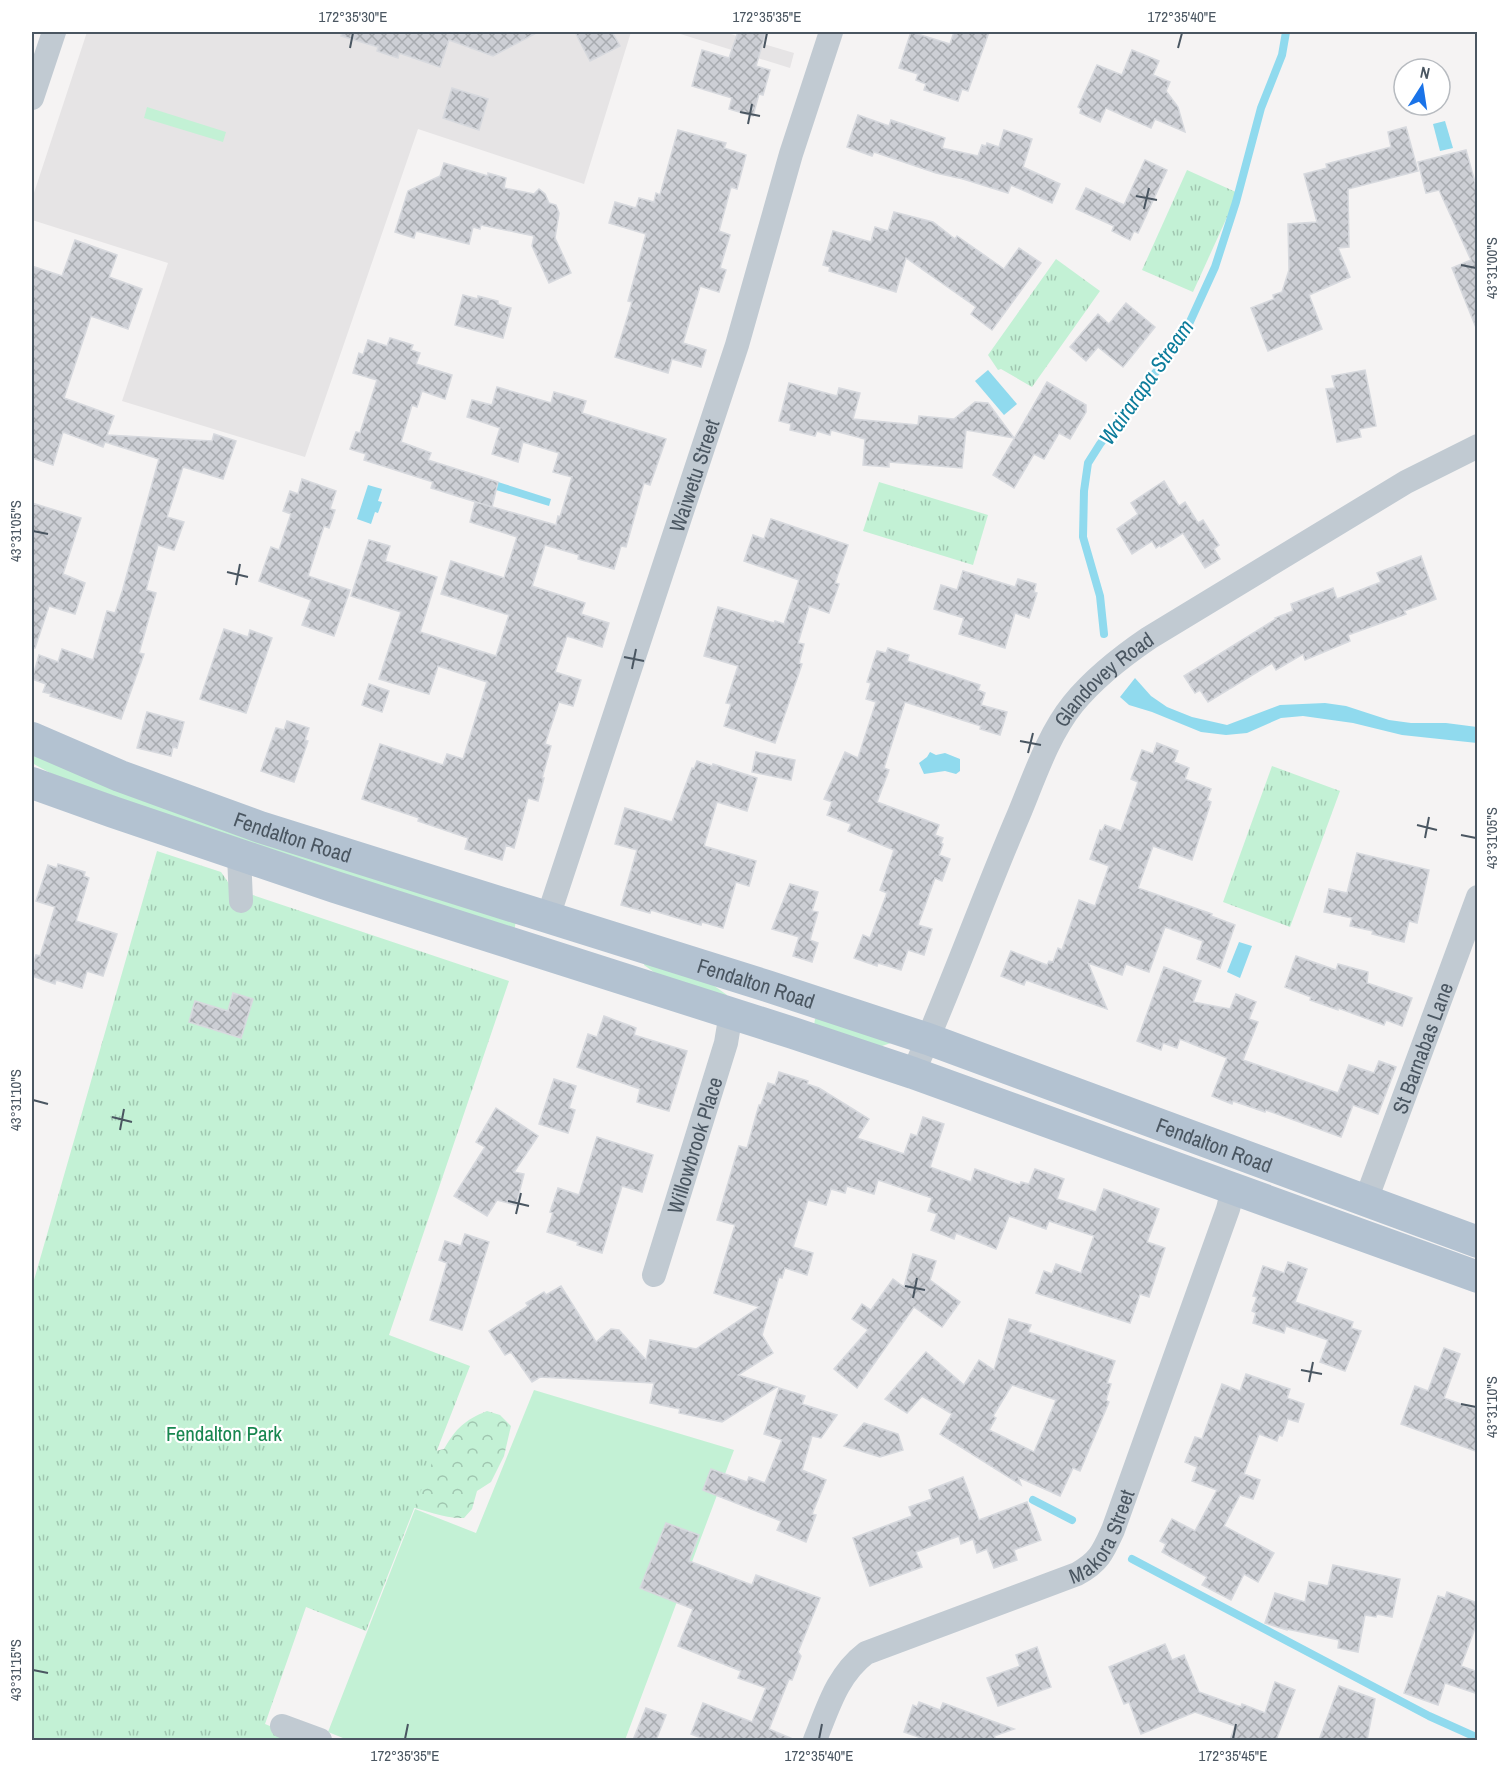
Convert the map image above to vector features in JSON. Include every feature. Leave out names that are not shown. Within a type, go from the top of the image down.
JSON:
[{"type":"main road","name":"Fendalton Road","points":[[32,738],[120,777],[260,827],[928,1039],[1478,1242]]},
{"type":"main road","name":"Fendalton Road","points":[[32,783],[239,855],[514,946],[731,1013],[913,1073],[1478,1277]]},
{"type":"main road","points":[[548,917],[545,927],[548,935],[616,959],[642,985]]},
{"type":"main road","points":[[732,975],[750,996],[797,1013],[802,1024],[793,1033]]},
{"type":"main road","points":[[1057,1125],[1071,1092]]},
{"type":"street","points":[[32,98],[54,32]]},
{"type":"street","name":"Waiwetu Street","points":[[548,917],[737,345],[791,154],[831,32]]},
{"type":"street","name":"Glandovey Road","points":[[913,1073],[1041,763],[1072,705],[1118,659],[1179,620],[1406,482],[1478,446]]},
{"type":"street","points":[[239,855],[241,901]]},
{"type":"street","name":"St Barnabas Lane","points":[[1366,1200],[1478,897]]},
{"type":"street","name":"Willowbrook Place","points":[[654,1275],[726,1044],[731,1013]]},
{"type":"street","name":"Makora Street","points":[[815,1740],[836,1688],[853,1663],[866,1653],[1077,1574],[1093,1565],[1102,1553],[1125,1497],[1228,1209],[1233,1189]]},
{"type":"street","points":[[282,1726],[320,1740]]},
{"type":"shaded area","points":[[87,32],[631,32],[584,184],[418,129],[305,457],[122,401],[168,263],[32,220],[32,199]]},
{"type":"shaded area","points":[[674,32],[724,32],[794,53],[790,68]]},
{"type":"green space","points":[[147,107],[226,132],[223,142],[144,118]]},
{"type":"green space","points":[[1187,170],[1238,193],[1193,292],[1142,270]]},
{"type":"green space","points":[[1056,259],[1100,291],[1032,387],[1001,369],[998,370],[988,355]]},
{"type":"green space","points":[[879,482],[988,515],[973,565],[863,531]]},
{"type":"green space","points":[[32,752],[516,920],[514,933],[383,892],[52,774],[32,763]]},
{"type":"green space","points":[[1272,766],[1340,791],[1290,927],[1223,902]]},
{"type":"green space","name":"Fendalton Park","points":[[157,851],[221,872],[232,888],[509,981],[389,1335],[470,1366],[366,1631],[306,1607],[265,1724],[304,1740],[32,1740],[32,1287]]},
{"type":"green space","points":[[645,961],[706,980],[727,995],[726,998],[658,975],[644,965]]},
{"type":"green space","points":[[820,1018],[891,1043],[879,1047],[814,1026],[815,1019]]},
{"type":"green space","points":[[534,1390],[734,1450],[625,1740],[348,1740],[328,1732],[415,1509],[476,1533]]},
{"type":"green space","points":[[487,1411],[500,1415],[511,1426],[504,1456],[491,1482],[477,1491],[472,1509],[464,1518],[457,1518],[406,1506],[427,1453],[444,1449],[462,1426]]},
{"type":"water","points":[[1445,121],[1453,148],[1440,151],[1433,124]]},
{"type":"water","points":[[988,370],[1017,404],[1004,415],[975,381]]},
{"type":"water","points":[[498,482],[551,499],[549,506],[496,490]]},
{"type":"water","points":[[368,485],[382,489],[378,501],[382,502],[371,524],[357,519]]},
{"type":"water","points":[[1135,678],[1151,696],[1167,707],[1192,717],[1227,725],[1280,705],[1325,703],[1346,706],[1389,720],[1477,727],[1477,743],[1402,735],[1353,723],[1303,716],[1281,718],[1247,733],[1226,735],[1201,732],[1129,705],[1120,697]]},
{"type":"water","points":[[930,752],[936,755],[945,753],[960,759],[960,771],[956,774],[945,771],[924,774],[919,763]]},
{"type":"water","points":[[1239,942],[1252,946],[1240,978],[1227,972]]},
{"type":"building","points":[[342,32],[538,32],[493,56],[449,40],[440,67],[399,53],[398,58],[377,51],[378,47],[341,36]]},
{"type":"building","points":[[575,32],[612,32],[620,46],[590,61]]},
{"type":"building","points":[[738,32],[766,32],[756,66],[770,70],[763,95],[759,94],[753,116],[729,109],[732,98],[692,86],[702,50],[729,58]]},
{"type":"building","points":[[911,32],[950,44],[954,32],[989,32],[968,91],[962,89],[958,101],[924,90],[926,84],[916,80],[918,74],[899,68]]},
{"type":"building","points":[[1132,50],[1159,61],[1153,75],[1170,82],[1166,91],[1178,107],[1185,132],[1155,119],[1151,128],[1106,108],[1100,122],[1080,113],[1081,109],[1078,107],[1097,65],[1122,75]]},
{"type":"building","points":[[452,88],[488,99],[479,130],[443,118]]},
{"type":"building","points":[[858,115],[889,126],[891,120],[945,138],[942,148],[978,156],[982,145],[986,146],[987,143],[999,147],[1004,130],[1032,139],[1023,167],[1060,184],[1052,203],[1011,185],[1008,193],[936,173],[874,152],[872,156],[847,147]]},
{"type":"building","points":[[1406,127],[1418,171],[1348,189],[1349,247],[1338,248],[1350,277],[1309,295],[1322,329],[1268,351],[1251,308],[1274,299],[1273,295],[1282,292],[1289,270],[1288,224],[1317,222],[1304,174],[1327,168],[1326,164],[1391,147],[1388,132]]},
{"type":"building","points":[[678,130],[726,143],[724,148],[746,155],[737,189],[731,187],[719,231],[730,235],[720,268],[726,270],[719,292],[700,286],[683,343],[706,350],[701,367],[672,359],[668,373],[615,357],[632,302],[628,301],[646,234],[609,223],[615,202],[636,208],[639,198],[654,202],[656,193],[660,195]]},
{"type":"building","points":[[1466,150],[1478,193],[1477,330],[1452,268],[1471,260],[1439,190],[1426,193],[1418,162]]},
{"type":"building","points":[[1145,160],[1167,170],[1138,233],[1134,231],[1130,240],[1112,231],[1114,226],[1076,209],[1086,188],[1124,205]]},
{"type":"building","points":[[444,163],[488,176],[488,173],[506,178],[504,188],[534,194],[539,189],[545,194],[549,203],[556,205],[559,213],[555,238],[571,273],[549,283],[532,246],[534,236],[481,225],[480,229],[473,227],[469,244],[416,231],[414,238],[395,232],[408,191],[440,176]]},
{"type":"building","points":[[894,212],[933,222],[955,239],[957,236],[1004,269],[1019,248],[1041,263],[992,330],[971,314],[976,307],[906,258],[896,292],[829,271],[830,267],[823,265],[833,231],[871,242],[875,227],[888,231]]},
{"type":"building","points":[[75,240],[117,255],[109,277],[142,289],[128,329],[91,316],[64,398],[114,416],[107,435],[212,441],[214,434],[236,441],[223,479],[183,467],[167,517],[184,522],[174,550],[158,545],[146,590],[156,593],[139,653],[144,654],[121,719],[50,696],[51,694],[43,692],[46,684],[32,679],[39,655],[58,662],[62,649],[93,660],[107,611],[115,613],[122,592],[159,459],[105,442],[103,447],[63,432],[53,465],[32,458],[32,266],[62,276]]},
{"type":"building","points":[[463,295],[498,301],[498,304],[511,308],[503,338],[455,325]]},
{"type":"building","points":[[1126,303],[1155,327],[1123,367],[1098,347],[1086,361],[1070,347],[1098,314],[1109,324]]},
{"type":"building","points":[[390,338],[413,345],[411,350],[420,353],[416,364],[452,375],[445,399],[422,391],[417,407],[412,405],[401,442],[431,453],[428,460],[498,482],[492,507],[431,488],[433,482],[364,460],[366,454],[350,449],[356,432],[360,433],[377,380],[353,373],[359,353],[363,355],[368,340],[387,346]]},
{"type":"building","points":[[1365,370],[1376,426],[1359,429],[1361,437],[1337,442],[1326,389],[1335,388],[1332,376]]},
{"type":"building","points":[[1047,382],[1086,405],[1086,412],[1070,439],[1059,433],[1044,459],[1034,454],[1014,488],[993,475]]},
{"type":"building","points":[[789,383],[837,396],[839,388],[860,393],[853,419],[918,425],[919,416],[954,419],[975,402],[988,403],[1014,438],[966,430],[962,468],[889,462],[889,467],[863,465],[865,439],[831,430],[830,435],[817,431],[815,436],[790,430],[791,424],[779,421]]},
{"type":"building","points":[[497,387],[551,403],[554,392],[586,401],[582,413],[666,439],[650,485],[644,483],[626,547],[621,546],[614,569],[578,559],[579,555],[545,545],[532,586],[585,603],[581,614],[609,623],[602,647],[567,636],[555,672],[581,680],[573,706],[559,702],[545,744],[551,746],[538,801],[528,798],[514,848],[506,845],[502,860],[465,849],[468,838],[418,821],[419,818],[362,799],[380,744],[443,765],[447,754],[463,759],[487,682],[438,666],[429,694],[379,679],[401,612],[351,596],[369,540],[390,546],[385,561],[437,577],[420,632],[496,656],[509,615],[441,594],[451,561],[504,578],[517,537],[470,522],[475,502],[556,525],[572,477],[553,472],[559,453],[523,442],[518,462],[492,454],[500,428],[467,417],[472,400],[492,405]]},
{"type":"building","points":[[302,479],[336,491],[330,509],[335,510],[329,528],[324,526],[308,576],[350,590],[334,636],[302,625],[311,600],[259,581],[271,547],[279,550],[291,514],[283,511],[290,491],[298,494]]},
{"type":"building","points":[[1164,481],[1179,506],[1185,502],[1198,523],[1203,520],[1219,545],[1214,549],[1220,559],[1205,568],[1183,533],[1161,547],[1160,545],[1156,548],[1152,541],[1132,554],[1117,529],[1138,514],[1131,503]]},
{"type":"building","points":[[32,503],[81,518],[63,574],[85,583],[75,614],[49,606],[35,648],[32,648]]},
{"type":"building","points":[[771,519],[848,545],[835,583],[839,584],[829,613],[809,606],[798,643],[804,644],[799,663],[802,664],[775,743],[724,726],[731,704],[726,703],[738,666],[704,656],[718,607],[784,624],[799,580],[744,561],[753,535],[764,539]]},
{"type":"building","points":[[1421,556],[1436,599],[1404,611],[1406,614],[1348,635],[1350,641],[1305,660],[1303,654],[1276,670],[1272,663],[1208,702],[1200,690],[1195,693],[1184,676],[1275,618],[1293,611],[1291,604],[1333,588],[1337,599],[1381,582],[1377,573]]},
{"type":"building","points":[[963,571],[1015,587],[1018,579],[1036,584],[1034,592],[1037,593],[1029,618],[1015,613],[1005,648],[959,634],[964,618],[934,609],[941,585],[957,590]]},
{"type":"building","points":[[224,629],[248,637],[250,630],[272,638],[246,713],[200,699]]},
{"type":"building","points":[[888,648],[909,655],[907,661],[980,685],[978,690],[985,693],[981,705],[1007,712],[1000,735],[980,729],[981,726],[905,702],[884,768],[889,770],[877,802],[939,825],[935,835],[943,838],[941,843],[943,844],[939,855],[950,859],[942,881],[935,878],[918,925],[932,929],[924,955],[908,950],[901,970],[878,963],[877,966],[854,958],[863,935],[870,938],[887,893],[880,890],[894,850],[848,831],[851,824],[827,815],[832,802],[824,799],[845,752],[858,758],[876,702],[866,699],[871,683],[867,682],[877,651],[886,653]]},
{"type":"building","points":[[369,684],[389,691],[382,712],[362,705]]},
{"type":"building","points":[[147,712],[184,722],[177,748],[173,747],[171,756],[137,748]]},
{"type":"building","points":[[287,721],[309,728],[305,740],[308,741],[294,782],[261,771],[276,728],[284,730]]},
{"type":"building","points":[[1157,743],[1178,751],[1174,762],[1189,768],[1185,779],[1211,789],[1207,800],[1211,802],[1192,860],[1153,846],[1138,888],[1212,914],[1211,916],[1235,925],[1220,968],[1197,959],[1203,941],[1165,927],[1149,972],[1126,964],[1122,975],[1088,963],[1107,1009],[1026,980],[1024,985],[1001,976],[1011,951],[1047,965],[1049,961],[1053,962],[1058,948],[1062,950],[1079,900],[1095,906],[1109,866],[1090,859],[1100,830],[1102,831],[1105,825],[1121,831],[1138,782],[1131,779],[1142,750],[1153,754]]},
{"type":"building","points":[[756,752],[795,760],[791,780],[752,772]]},
{"type":"building","points":[[697,761],[757,778],[747,811],[717,802],[704,846],[756,861],[749,886],[736,882],[723,928],[702,922],[701,925],[651,910],[650,913],[621,905],[637,850],[615,844],[625,808],[672,822],[692,768],[694,769]]},
{"type":"building","points":[[1357,853],[1429,870],[1417,923],[1409,921],[1404,942],[1350,926],[1352,918],[1324,912],[1329,889],[1347,893]]},
{"type":"building","points":[[58,864],[85,872],[84,876],[89,878],[76,921],[117,934],[103,976],[87,971],[82,988],[56,980],[55,984],[32,976],[36,955],[40,956],[55,907],[36,901],[48,865],[57,868]]},
{"type":"building","points":[[790,884],[818,892],[812,911],[818,912],[810,940],[818,943],[812,962],[793,956],[799,937],[772,929]]},
{"type":"building","points":[[1296,956],[1336,970],[1338,964],[1368,972],[1367,983],[1412,998],[1402,1026],[1386,1020],[1384,1025],[1338,1008],[1338,1010],[1310,1000],[1311,997],[1285,987]]},
{"type":"building","points":[[1164,967],[1201,981],[1193,1002],[1230,1009],[1236,994],[1256,1002],[1249,1019],[1258,1022],[1243,1060],[1338,1093],[1349,1065],[1374,1073],[1379,1061],[1396,1067],[1378,1114],[1353,1105],[1341,1137],[1266,1110],[1265,1112],[1233,1101],[1232,1104],[1212,1096],[1227,1058],[1180,1039],[1177,1048],[1163,1043],[1161,1050],[1137,1041]]},
{"type":"building","points":[[233,993],[253,999],[241,1038],[189,1022],[195,1001],[228,1011]]},
{"type":"building","points":[[604,1016],[636,1028],[634,1035],[687,1051],[669,1111],[637,1102],[640,1089],[577,1067],[588,1034],[597,1037]]},
{"type":"building","points":[[779,1072],[808,1081],[807,1084],[819,1088],[869,1119],[857,1138],[904,1154],[911,1134],[917,1136],[923,1117],[944,1124],[930,1167],[971,1182],[975,1169],[1020,1185],[1021,1182],[1029,1184],[1035,1169],[1064,1179],[1057,1199],[1096,1212],[1104,1189],[1159,1209],[1147,1242],[1165,1248],[1149,1297],[1140,1294],[1130,1323],[1036,1293],[1044,1271],[1052,1274],[1056,1264],[1081,1273],[1094,1236],[1049,1221],[1046,1229],[1009,1216],[996,1249],[956,1233],[954,1239],[931,1230],[937,1214],[928,1211],[932,1198],[878,1180],[874,1194],[847,1186],[845,1193],[831,1189],[826,1205],[808,1200],[793,1247],[813,1253],[807,1275],[785,1268],[782,1278],[779,1277],[762,1335],[773,1353],[738,1375],[777,1387],[722,1422],[679,1413],[680,1409],[650,1403],[654,1383],[540,1377],[532,1382],[511,1352],[505,1355],[489,1331],[528,1306],[526,1303],[544,1292],[546,1295],[561,1286],[596,1342],[611,1329],[619,1330],[646,1360],[650,1340],[696,1349],[759,1307],[714,1293],[735,1225],[717,1220],[739,1146],[747,1148],[759,1105],[761,1105],[768,1083],[775,1085]]},
{"type":"building","points":[[554,1079],[576,1086],[569,1108],[575,1110],[568,1133],[539,1124]]},
{"type":"building","points":[[496,1108],[538,1136],[514,1172],[524,1174],[516,1205],[497,1200],[487,1216],[454,1196],[485,1147],[476,1142]]},
{"type":"building","points":[[597,1137],[653,1155],[642,1192],[622,1186],[602,1253],[547,1232],[553,1213],[550,1212],[558,1188],[579,1195]]},
{"type":"building","points":[[465,1234],[489,1242],[462,1330],[430,1320],[447,1263],[439,1260],[445,1241],[461,1246]]},
{"type":"building","points":[[913,1254],[936,1261],[930,1280],[960,1302],[942,1327],[914,1307],[857,1388],[834,1369],[868,1330],[852,1319],[862,1304],[871,1310],[893,1279],[904,1287]]},
{"type":"building","points":[[1288,1262],[1307,1269],[1295,1302],[1353,1322],[1351,1328],[1361,1331],[1345,1371],[1320,1362],[1328,1340],[1286,1326],[1284,1333],[1253,1323],[1256,1313],[1252,1311],[1257,1297],[1253,1296],[1263,1266],[1284,1273]]},
{"type":"building","points":[[1009,1319],[1031,1325],[1028,1332],[1115,1361],[1107,1383],[1111,1384],[1106,1400],[1109,1402],[1080,1471],[1073,1468],[1060,1496],[1018,1477],[1021,1485],[940,1434],[952,1414],[922,1396],[907,1413],[885,1399],[926,1352],[964,1385],[979,1360],[994,1370]],"holes":[[[1012,1385],[1056,1400],[1034,1452],[989,1430],[996,1418],[993,1416]]]},
{"type":"building","points":[[1444,1348],[1460,1354],[1444,1398],[1478,1410],[1478,1452],[1401,1424],[1415,1386],[1428,1391]]},
{"type":"building","points":[[1246,1374],[1290,1389],[1287,1398],[1304,1404],[1298,1422],[1288,1419],[1282,1436],[1279,1435],[1277,1441],[1259,1434],[1244,1474],[1260,1480],[1253,1499],[1240,1495],[1224,1526],[1274,1553],[1258,1582],[1244,1574],[1231,1600],[1202,1585],[1207,1577],[1162,1552],[1166,1544],[1160,1541],[1172,1519],[1195,1531],[1217,1490],[1192,1481],[1197,1467],[1185,1462],[1195,1437],[1202,1439],[1222,1384],[1240,1391]]},
{"type":"building","points":[[779,1388],[805,1396],[802,1404],[837,1415],[821,1438],[812,1436],[802,1470],[826,1480],[812,1514],[816,1515],[806,1542],[777,1530],[781,1521],[703,1490],[711,1469],[747,1482],[749,1477],[765,1483],[782,1440],[764,1434]]},
{"type":"building","points":[[864,1423],[898,1434],[903,1450],[880,1457],[844,1446]]},
{"type":"building","points":[[963,1477],[979,1520],[1027,1502],[1041,1540],[1014,1550],[1017,1560],[994,1568],[987,1549],[977,1553],[973,1539],[961,1544],[959,1536],[916,1552],[922,1567],[870,1586],[853,1538],[912,1516],[909,1507],[932,1499],[929,1490]]},
{"type":"building","points":[[666,1523],[699,1535],[689,1561],[752,1585],[756,1575],[820,1598],[798,1652],[801,1656],[792,1680],[789,1679],[769,1729],[795,1740],[706,1740],[691,1734],[703,1703],[752,1722],[766,1688],[738,1678],[741,1671],[678,1646],[693,1609],[640,1588]]},
{"type":"building","points":[[1333,1565],[1400,1579],[1392,1617],[1377,1614],[1376,1617],[1365,1615],[1358,1652],[1338,1648],[1339,1640],[1287,1630],[1265,1623],[1275,1593],[1305,1602],[1309,1582],[1328,1586]]},
{"type":"building","points":[[1447,1592],[1478,1603],[1478,1620],[1461,1666],[1478,1672],[1478,1694],[1445,1683],[1438,1705],[1404,1693],[1438,1596],[1445,1598]]},
{"type":"building","points":[[1165,1644],[1172,1660],[1184,1655],[1199,1692],[1241,1707],[1242,1704],[1265,1713],[1275,1682],[1295,1690],[1276,1740],[1230,1740],[1235,1726],[1195,1712],[1141,1734],[1129,1702],[1124,1704],[1109,1667]]},
{"type":"building","points":[[1037,1647],[1051,1687],[998,1706],[987,1678],[1020,1666],[1016,1655]]},
{"type":"building","points":[[1339,1686],[1375,1699],[1367,1740],[1319,1740]]},
{"type":"building","points":[[919,1702],[940,1710],[943,1703],[1014,1729],[994,1736],[996,1740],[927,1740],[904,1732],[913,1705],[917,1707]]},
{"type":"building","points":[[646,1708],[666,1715],[656,1740],[633,1740]]},
{"type":"waterway","name":"Wairarapa Stream","points":[[1104,634],[1100,596],[1083,537],[1084,491],[1088,463],[1100,444],[1183,337],[1215,267],[1236,202],[1261,108],[1282,55],[1286,32]]},
{"type":"waterway","points":[[1033,1500],[1072,1520]]},
{"type":"waterway","points":[[1132,1559],[1429,1716],[1478,1738]]}]
